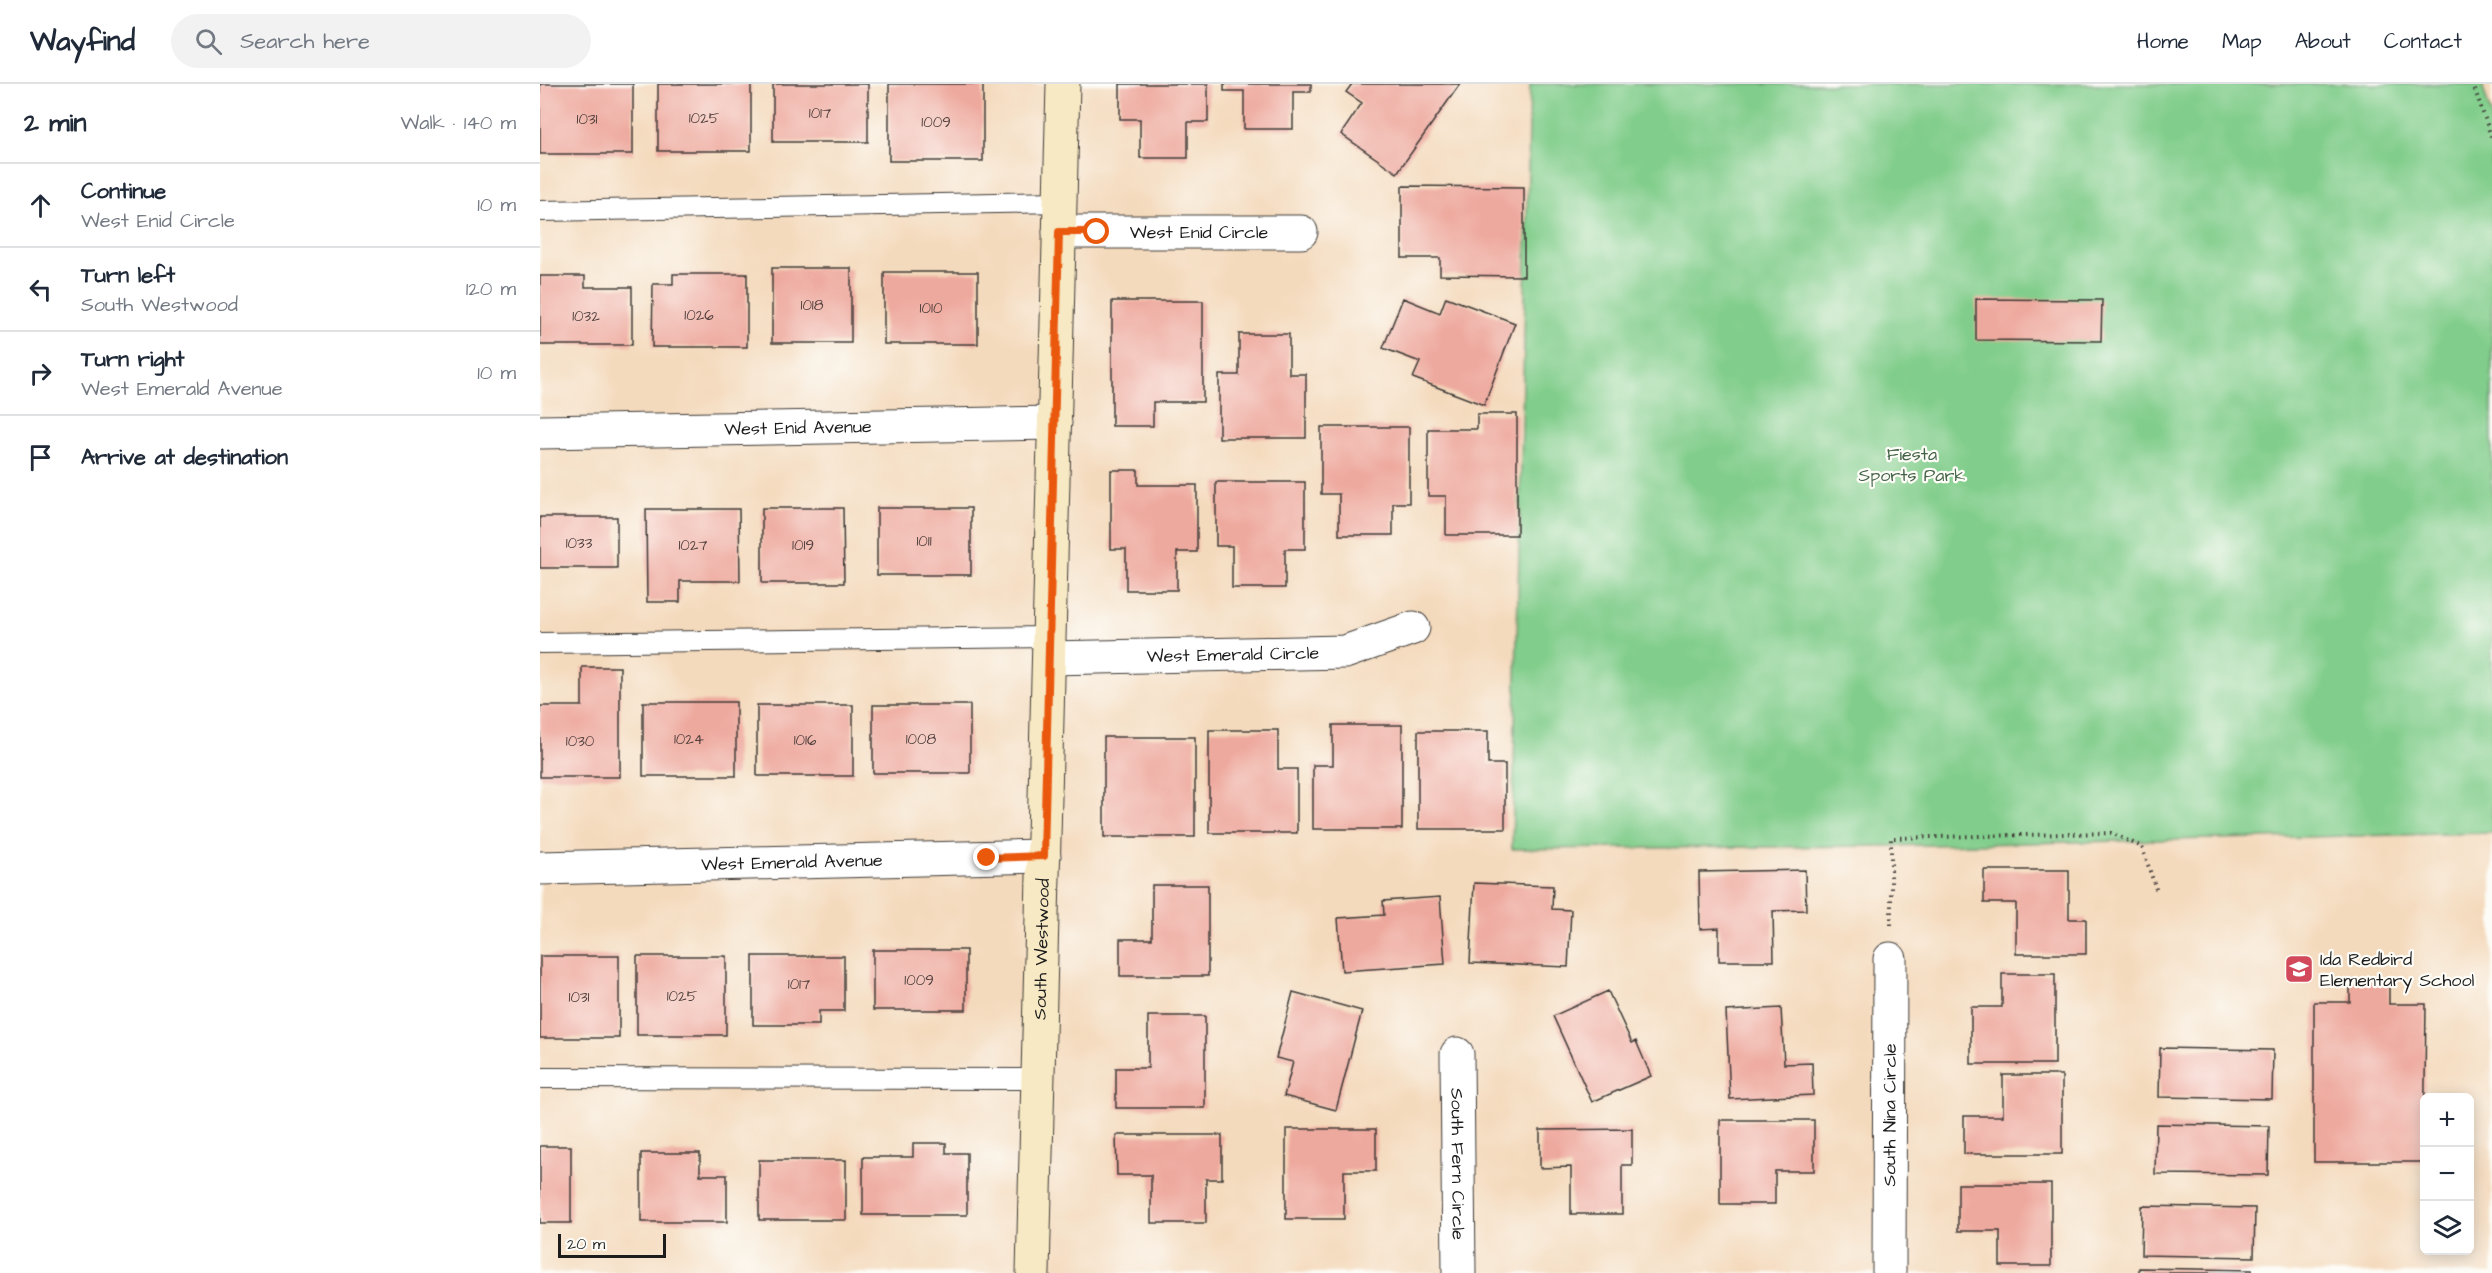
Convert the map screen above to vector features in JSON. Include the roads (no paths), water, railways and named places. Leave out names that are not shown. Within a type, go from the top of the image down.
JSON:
[{"type":"street","name":"South Westwood","points":[[1034,1273],[1063,84]]},
{"type":"street","name":"West Enid Circle","points":[[1060,217],[1301,232]]},
{"type":"street","name":"West Enid Avenue","points":[[540,432],[1055,423]]},
{"type":"street","name":"West Emerald Circle","points":[[1049,647],[1345,652],[1413,628]]},
{"type":"street","name":"West Emerald Avenue","points":[[540,867],[1044,856]]},
{"type":"street","name":"South Nina Circle","points":[[1889,1273],[1890,959]]},
{"type":"street","name":"South Fern Circle","points":[[1457,1054],[1459,1273]]},
{"type":"lane","points":[[540,211],[1060,217]]},
{"type":"lane","points":[[540,643],[1049,647]]},
{"type":"lane","points":[[540,1078],[1039,1079]]},
{"type":"place","name":"Ida Redbird Elementary School","points":[[2299,969]]},
{"type":"park label","name":"Fiesta Sports Park","points":[[1912,464]]}]
